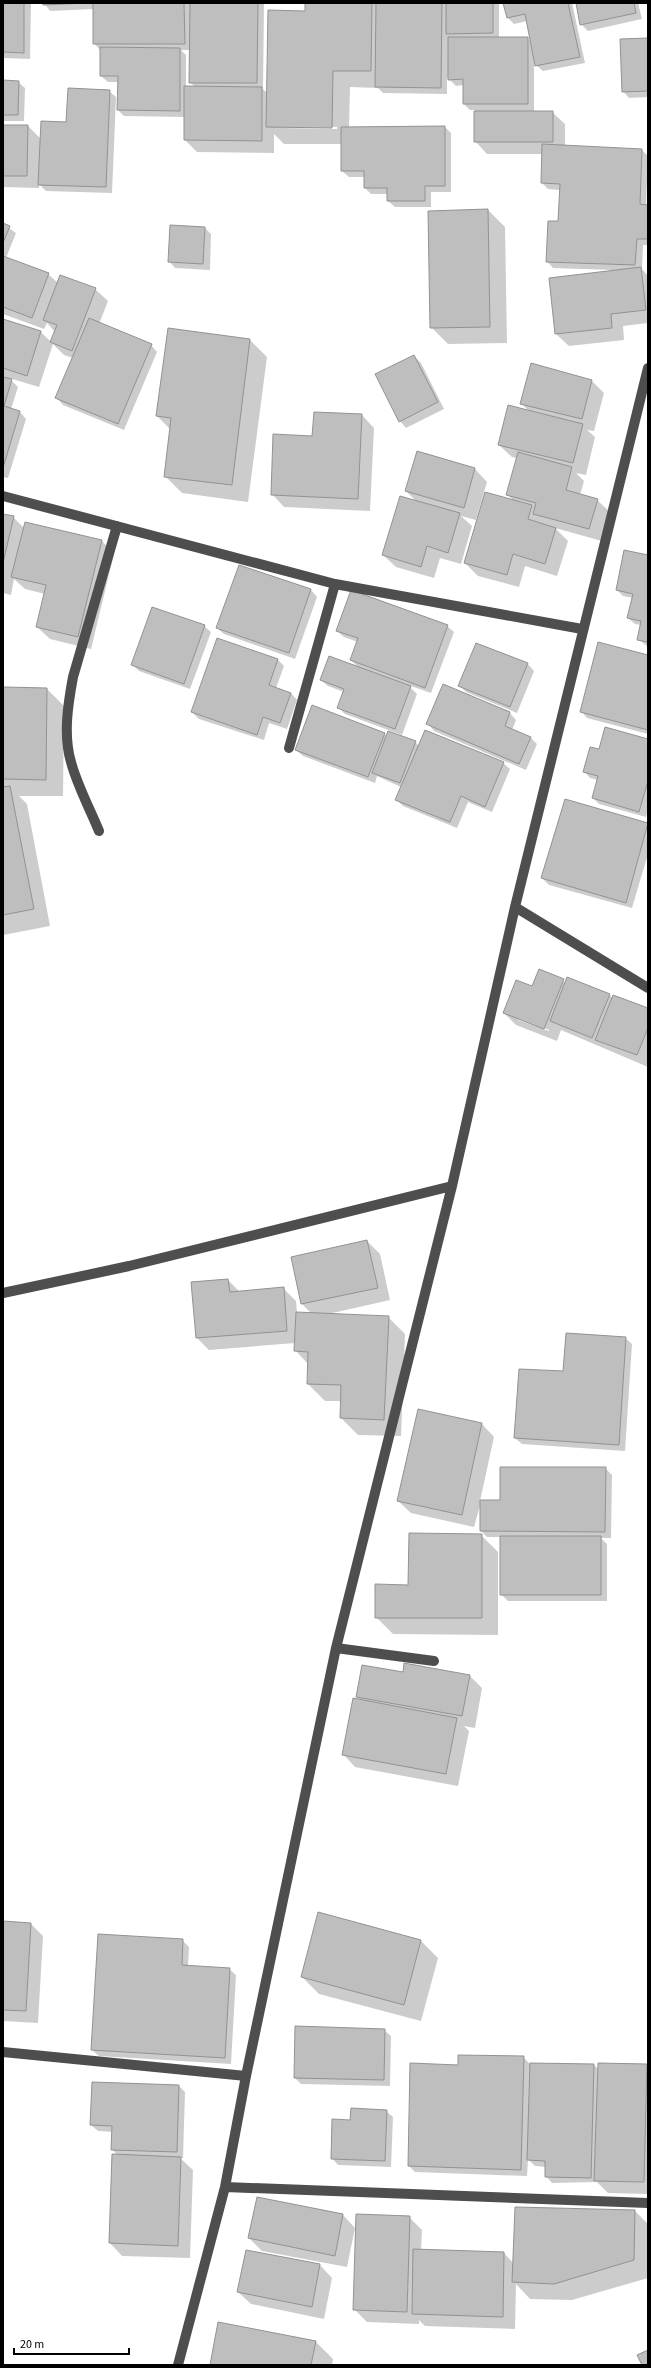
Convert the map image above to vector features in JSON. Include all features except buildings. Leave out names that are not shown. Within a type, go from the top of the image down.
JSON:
[{"type":"street","points":[[178,2365],[225,2187],[246,2076],[336,1648],[452,1186],[515,907],[582,629],[648,368]]},
{"type":"street","points":[[3,496],[336,584],[582,629]]},
{"type":"street","points":[[99,831],[71,762],[67,728],[68,700],[73,677],[117,526]]},
{"type":"street","points":[[289,748],[336,584]]},
{"type":"street","points":[[515,907],[648,988]]},
{"type":"street","points":[[3,1293],[129,1266],[452,1186]]},
{"type":"street","points":[[336,1648],[434,1661]]},
{"type":"street","points":[[3,2052],[246,2076]]},
{"type":"street","points":[[225,2187],[648,2203]]}]
